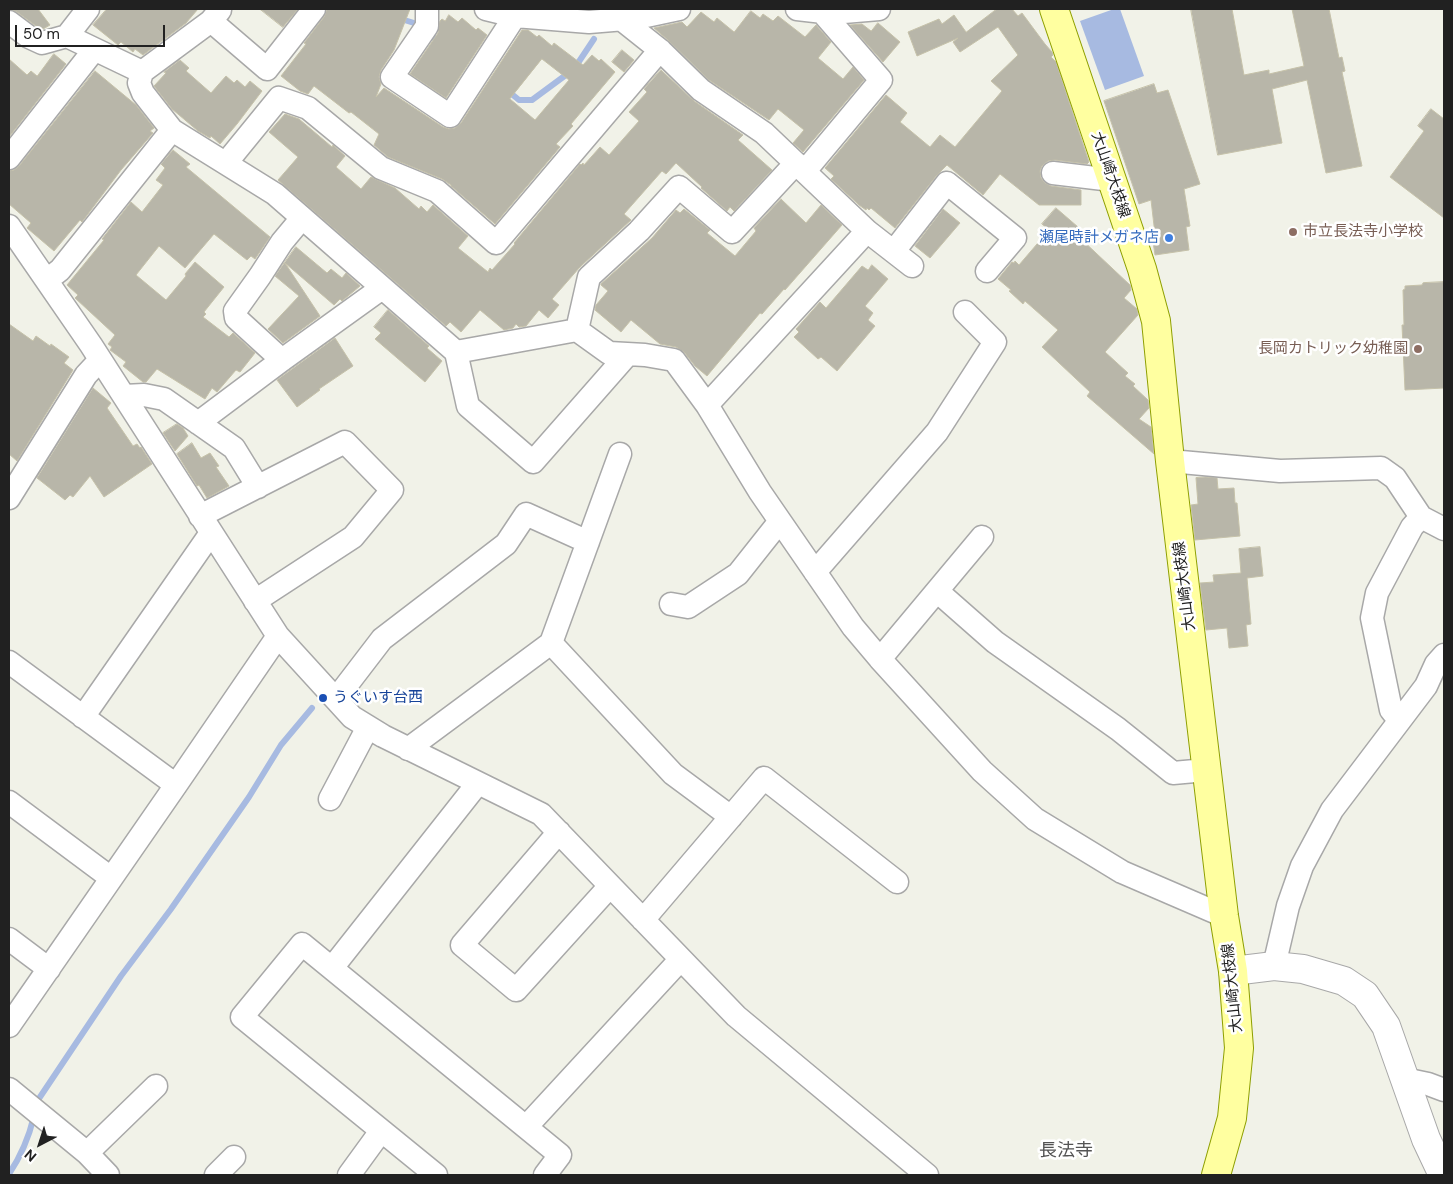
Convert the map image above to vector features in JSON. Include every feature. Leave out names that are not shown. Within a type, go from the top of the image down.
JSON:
[{"type":"main road","name":"大山崎大枝線","points":[[1054,9],[1142,269],[1156,320],[1170,461],[1206,770],[1224,916],[1233,970],[1239,1048],[1232,1118],[1216,1175]]},
{"type":"street","points":[[9,22],[29,37],[42,43],[67,36],[88,9]]},
{"type":"street","points":[[314,9],[267,69],[216,15],[142,72],[139,83],[143,93],[172,130],[275,194],[456,352],[468,406],[533,462],[627,355]]},
{"type":"street","points":[[427,9],[427,26],[392,77],[450,116],[516,12]]},
{"type":"street","points":[[486,9],[589,22],[637,18],[679,9]]},
{"type":"street","points":[[797,9],[822,12],[879,9]]},
{"type":"street","points":[[577,330],[589,277],[639,231],[679,187],[732,232],[801,167],[881,80],[822,12]]},
{"type":"street","points":[[621,19],[660,50],[701,90],[764,133],[867,231],[912,266]]},
{"type":"street","points":[[67,36],[142,72]]},
{"type":"street","points":[[9,158],[94,50]]},
{"type":"street","points":[[226,163],[279,98],[308,108],[381,168],[437,191],[496,243],[660,50]]},
{"type":"street","points":[[47,280],[60,270],[172,130]]},
{"type":"street","points":[[1053,173],[1112,180]]},
{"type":"street","points":[[894,251],[947,183],[1015,238],[987,271]]},
{"type":"street","points":[[282,360],[236,318],[235,311],[282,242],[302,218]]},
{"type":"street","points":[[9,226],[16,250],[47,280],[278,636],[352,717],[408,749],[541,814],[736,1016],[927,1175]]},
{"type":"street","points":[[706,405],[867,231]]},
{"type":"street","points":[[198,423],[382,288]]},
{"type":"street","points":[[815,572],[937,432],[995,342],[966,312]]},
{"type":"street","points":[[456,352],[577,330],[610,353],[645,355],[674,360],[706,405],[780,521],[853,628],[982,771],[1035,819],[1122,872],[1224,916]]},
{"type":"street","points":[[9,498],[86,375],[100,360]]},
{"type":"street","points":[[124,396],[144,395],[164,399],[234,448],[258,487]]},
{"type":"street","points":[[83,717],[205,525],[258,487],[346,442],[392,490],[353,537],[255,601]]},
{"type":"street","points":[[408,749],[551,643],[620,454]]},
{"type":"street","points":[[1170,461],[1280,470],[1381,468],[1395,478],[1421,517],[1444,528]]},
{"type":"street","points":[[336,699],[382,639],[506,544],[526,514],[588,542]]},
{"type":"street","points":[[1399,720],[1391,710],[1372,618],[1377,593],[1412,527],[1421,517]]},
{"type":"street","points":[[671,604],[688,606],[738,574],[780,521]]},
{"type":"street","points":[[880,659],[982,537]]},
{"type":"street","points":[[937,591],[996,642],[1118,729],[1173,773],[1206,770]]},
{"type":"street","points":[[9,1026],[278,636]]},
{"type":"street","points":[[551,643],[673,774],[731,817]]},
{"type":"street","points":[[1274,966],[1288,906],[1302,866],[1332,810],[1426,686],[1436,664],[1444,655]]},
{"type":"street","points":[[9,662],[176,785]]},
{"type":"street","points":[[330,799],[368,727]]},
{"type":"street","points":[[643,920],[764,778],[897,882]]},
{"type":"street","points":[[332,968],[478,783]]},
{"type":"street","points":[[9,802],[111,878]]},
{"type":"street","points":[[559,832],[462,945],[516,990],[610,886]]},
{"type":"street","points":[[9,939],[49,969]]},
{"type":"street","points":[[436,1175],[242,1017],[302,944],[560,1155],[545,1175]]},
{"type":"street","points":[[526,1127],[681,959]]},
{"type":"street","points":[[1233,970],[1274,966],[1303,969],[1344,981],[1365,995],[1386,1026],[1426,1139],[1442,1175]]},
{"type":"street","points":[[1404,1079],[1428,1084],[1444,1090]]},
{"type":"street","points":[[87,1153],[156,1086]]},
{"type":"street","points":[[9,1089],[87,1153],[108,1175]]},
{"type":"street","points":[[349,1175],[382,1131]]},
{"type":"street","points":[[216,1175],[234,1156]]},
{"type":"water","points":[[1114,9],[1120,9],[1144,76],[1105,90],[1080,21]]},
{"type":"building","points":[[9,9],[38,9],[50,25],[43,29]]},
{"type":"building","points":[[107,9],[198,9],[186,23],[143,55],[135,49],[133,52],[121,42],[118,45],[93,25]]},
{"type":"building","points":[[260,9],[298,9],[283,27]]},
{"type":"building","points":[[327,9],[410,9],[394,50],[381,70],[379,77],[381,84],[376,97],[384,88],[443,127],[449,129],[455,128],[461,123],[522,30],[528,30],[537,37],[539,35],[552,46],[554,43],[583,65],[592,55],[599,61],[601,59],[615,72],[571,124],[573,126],[556,144],[560,147],[495,224],[442,179],[388,157],[374,145],[379,134],[314,86],[308,94],[300,91],[281,76],[324,17]],"holes":[[[542,59],[569,80],[535,120],[510,99]]]},
{"type":"building","points":[[997,9],[1012,9],[1018,16],[1022,13],[1052,52],[1053,55],[1051,57],[1056,62],[1089,162],[1087,164],[1055,160],[1048,161],[1042,166],[1040,171],[1041,178],[1051,186],[1081,190],[1081,205],[1039,205],[1000,174],[983,195],[947,165],[895,228],[871,208],[866,210],[859,205],[831,179],[834,176],[825,168],[886,95],[907,113],[900,122],[930,147],[940,135],[955,147],[1002,91],[991,81],[1018,55],[998,27],[960,52],[953,42],[958,38],[917,56],[908,32],[939,19],[942,24],[954,15],[966,32]]},
{"type":"building","points":[[1191,9],[1232,9],[1244,75],[1269,70],[1269,74],[1304,66],[1292,9],[1329,9],[1339,58],[1342,57],[1345,71],[1342,72],[1362,166],[1326,173],[1307,80],[1272,89],[1282,143],[1218,155]]},
{"type":"building","points":[[751,11],[760,18],[763,14],[773,21],[778,16],[805,37],[816,25],[831,42],[818,58],[843,79],[853,67],[864,80],[803,152],[793,143],[804,130],[778,109],[769,120],[709,80],[654,28],[682,22],[687,27],[701,12],[714,22],[717,18],[734,32]]},
{"type":"building","points":[[449,15],[458,22],[462,18],[476,30],[478,28],[487,35],[446,98],[410,74],[438,33],[440,21],[442,19],[445,21]]},
{"type":"building","points":[[878,23],[900,42],[883,62],[850,25],[862,24],[871,31]]},
{"type":"building","points":[[622,50],[634,60],[624,72],[612,62]]},
{"type":"building","points":[[54,54],[66,64],[9,137],[9,59],[27,75],[31,71],[37,76]]},
{"type":"building","points":[[180,60],[189,68],[186,71],[211,93],[226,76],[234,83],[237,80],[245,87],[250,81],[262,91],[220,144],[211,136],[210,138],[198,131],[172,109],[154,86],[166,73],[164,72]]},
{"type":"building","points":[[661,70],[694,101],[743,135],[738,140],[772,170],[734,211],[730,207],[727,211],[676,163],[666,174],[662,171],[624,214],[631,220],[580,267],[552,299],[559,305],[548,318],[539,310],[526,326],[519,327],[516,324],[513,328],[504,330],[480,310],[461,332],[450,322],[446,326],[278,180],[298,157],[269,132],[285,114],[299,119],[345,156],[336,167],[361,189],[371,177],[395,188],[419,209],[421,206],[427,212],[433,205],[468,236],[458,248],[488,272],[515,244],[580,164],[583,163],[584,165],[600,147],[609,155],[639,121],[629,112],[647,92],[644,89]]},
{"type":"building","points":[[95,71],[136,105],[154,128],[150,131],[153,133],[121,170],[82,222],[80,220],[54,251],[27,228],[31,223],[9,204],[9,171],[19,166]]},
{"type":"building","points":[[1154,84],[1157,93],[1168,90],[1200,184],[1184,189],[1190,226],[1186,227],[1189,250],[1155,255],[1152,235],[1155,234],[1151,200],[1139,204],[1104,101]]},
{"type":"building","points":[[1431,109],[1444,119],[1444,218],[1390,177],[1424,131],[1418,126]]},
{"type":"building","points":[[173,150],[190,164],[186,167],[270,237],[255,259],[251,256],[247,260],[214,234],[185,268],[159,246],[136,275],[166,300],[195,262],[224,287],[204,312],[206,314],[203,317],[229,337],[233,333],[255,353],[240,372],[236,370],[217,392],[212,388],[205,399],[157,369],[146,382],[143,382],[123,366],[126,362],[110,350],[112,347],[108,344],[115,335],[75,298],[78,295],[67,285],[104,240],[102,239],[131,202],[142,212],[163,185],[156,180],[165,168],[161,164]]},
{"type":"building","points":[[781,199],[806,223],[821,205],[842,225],[785,290],[762,314],[760,313],[707,376],[695,366],[684,352],[676,347],[660,344],[631,320],[621,332],[595,310],[596,305],[608,291],[601,284],[652,238],[676,210],[680,213],[684,209],[710,230],[707,233],[735,256],[756,231],[754,228]]},
{"type":"building","points":[[1056,208],[1078,227],[1074,232],[1130,285],[1131,290],[1124,298],[1137,309],[1138,315],[1105,352],[1128,373],[1125,376],[1135,384],[1133,386],[1148,400],[1149,408],[1139,419],[1151,427],[1154,454],[1087,396],[1090,392],[1042,347],[1058,330],[1025,301],[1023,304],[998,279],[1012,262],[1014,263],[1015,261],[1019,265],[1049,230],[1042,224]]},
{"type":"building","points":[[943,209],[960,223],[930,258],[915,246]]},
{"type":"building","points":[[296,247],[327,273],[331,269],[342,278],[346,273],[360,286],[334,305],[285,263],[320,316],[283,343],[268,329],[299,296],[275,276]]},
{"type":"building","points":[[872,265],[888,279],[865,306],[873,313],[868,320],[875,326],[837,371],[821,357],[818,359],[794,337],[799,332],[796,329],[820,302],[826,308],[862,266],[868,270]]},
{"type":"building","points":[[1444,282],[1444,388],[1405,390],[1402,325],[1404,325],[1403,290],[1405,286]]},
{"type":"building","points":[[388,310],[429,346],[427,348],[442,361],[425,382],[375,339],[381,333],[374,327]]},
{"type":"building","points":[[9,324],[33,341],[36,336],[50,346],[51,344],[69,357],[64,363],[73,370],[17,461],[9,454]]},
{"type":"building","points":[[335,338],[353,366],[319,389],[297,407],[277,380]]},
{"type":"building","points":[[93,388],[111,403],[107,408],[133,446],[137,444],[141,447],[152,464],[104,497],[90,476],[73,497],[70,495],[65,500],[37,478]]},
{"type":"building","points":[[177,424],[183,428],[188,436],[175,451],[163,433]]},
{"type":"building","points":[[192,443],[201,458],[210,453],[219,466],[216,467],[229,486],[207,498],[199,485],[197,486],[177,454]]},
{"type":"building","points":[[1196,478],[1217,478],[1218,489],[1234,488],[1240,536],[1195,540],[1191,505],[1198,504]]},
{"type":"building","points":[[1260,547],[1263,576],[1247,578],[1251,624],[1246,625],[1248,646],[1229,648],[1227,628],[1206,630],[1200,583],[1214,582],[1213,575],[1241,573],[1239,549]]},
{"type":"waterway","points":[[398,18],[414,23],[441,43]]},
{"type":"waterway","points":[[508,91],[519,100],[532,100],[574,69],[594,39]]},
{"type":"waterway","points":[[36,1106],[38,1100],[121,976],[171,909],[249,797],[281,745],[312,708]]},
{"type":"waterway","points":[[9,1174],[24,1146],[34,1116]]},
{"type":"place","name":"市立長法寺小学校","points":[[1293,232]]},
{"type":"place","name":"瀬尾時計メガネ店","points":[[1169,238]]},
{"type":"place","name":"長岡カトリック幼稚園","points":[[1418,349]]},
{"type":"place","name":"うぐいす台西","points":[[323,698]]},
{"type":"district","name":"長法寺","points":[[1066,1151]]}]
